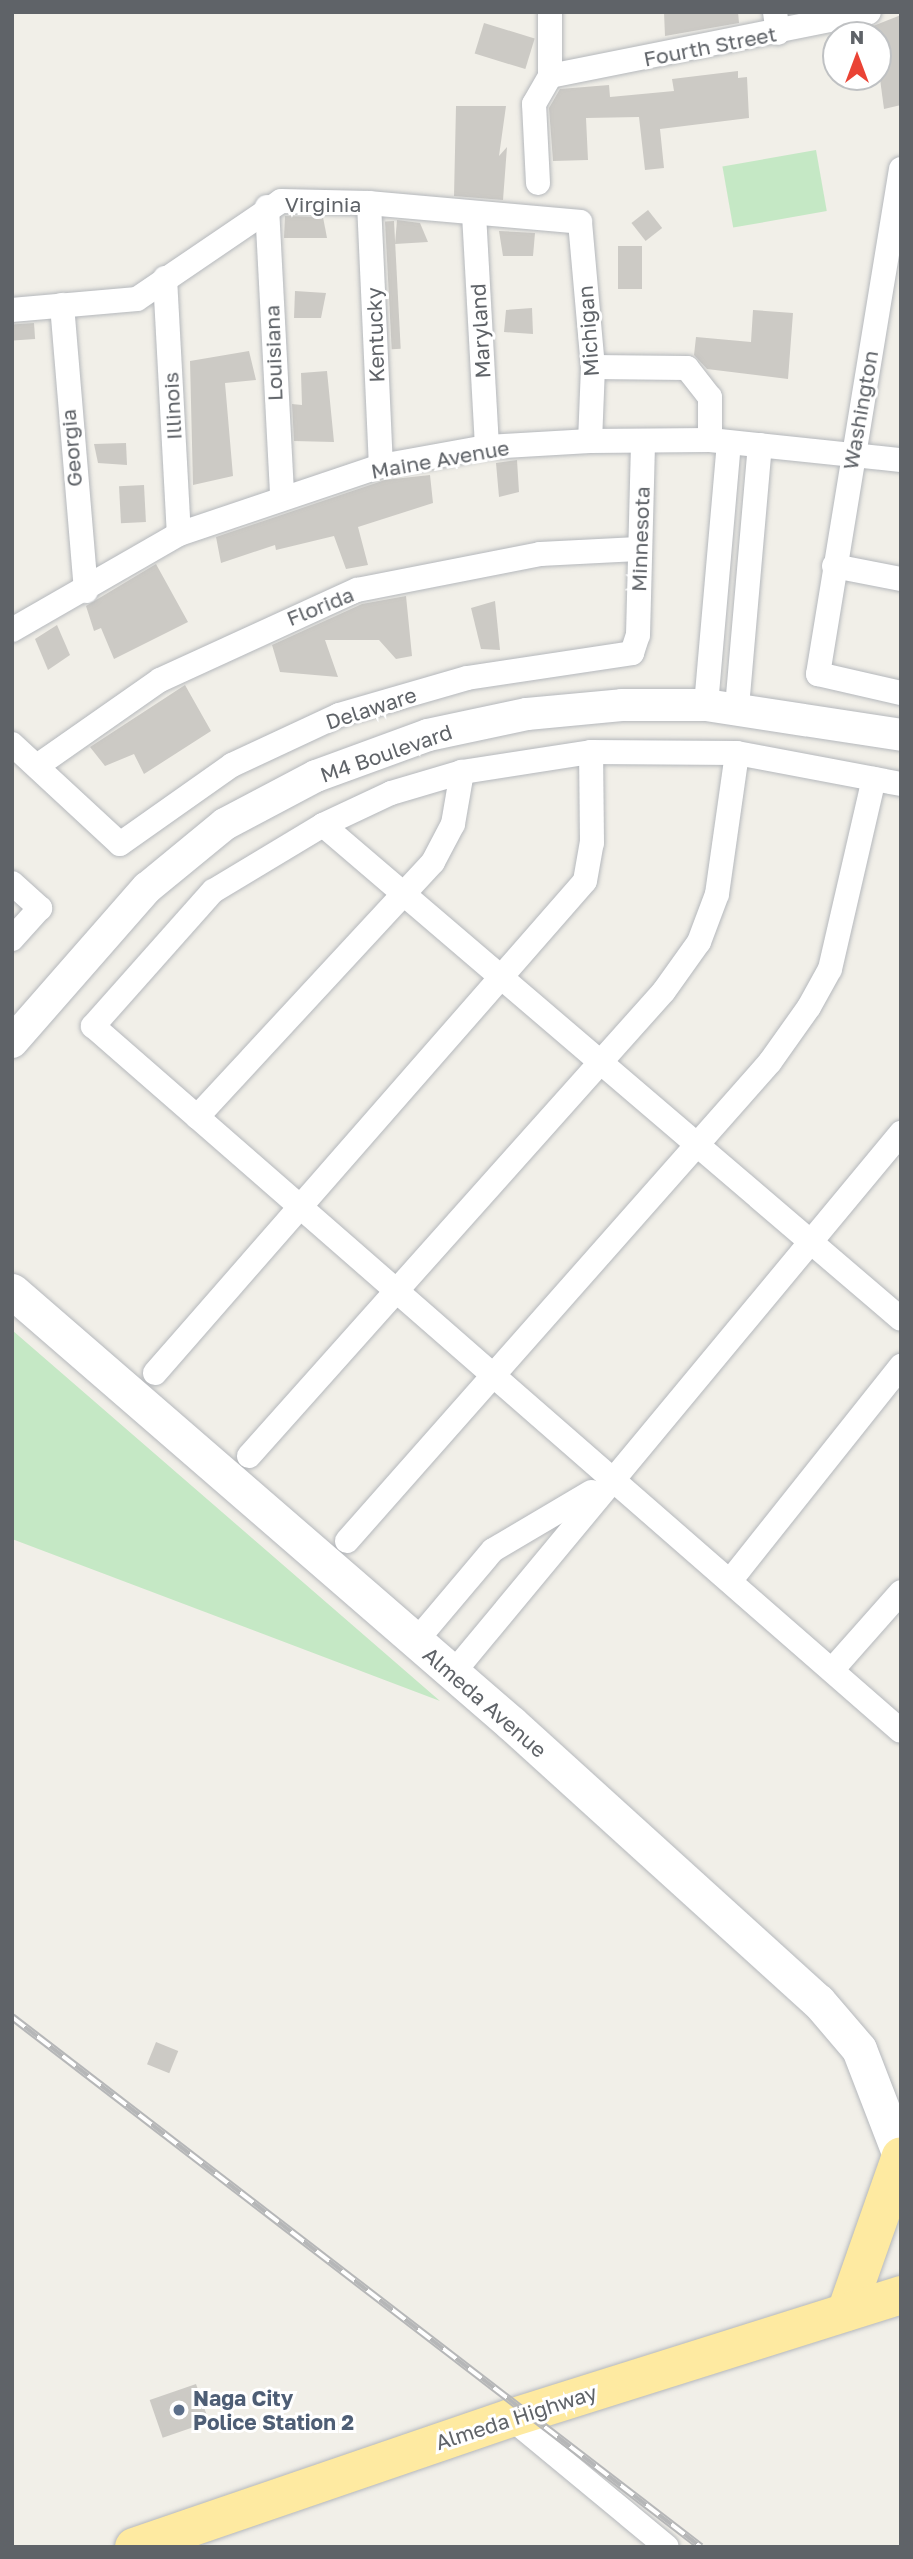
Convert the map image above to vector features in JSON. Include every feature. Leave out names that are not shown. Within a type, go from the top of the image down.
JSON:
[{"type":"highway","points":[[846,2312],[900,2156]]},
{"type":"highway","name":"Almeda Highway","points":[[134,2547],[511,2418],[901,2295]]},
{"type":"main road","name":"Almeda Avenue","points":[[12,1291],[453,1673],[818,2001],[859,2049],[900,2156]]},
{"type":"street","points":[[538,183],[534,104],[550,76],[550,12]]},
{"type":"street","name":"Fourth Street","points":[[550,76],[776,23],[869,12]]},
{"type":"street","name":"Washington","points":[[901,169],[819,651],[818,674],[901,693]]},
{"type":"street","name":"Virginia","points":[[12,310],[137,299],[267,207],[281,201],[369,203],[580,222]]},
{"type":"street","name":"Kentucky","points":[[369,203],[381,466]]},
{"type":"street","name":"Louisiana","points":[[267,207],[282,498]]},
{"type":"street","name":"Maryland","points":[[474,214],[486,447]]},
{"type":"street","name":"Michigan","points":[[580,222],[593,367],[590,441]]},
{"type":"street","name":"Illinois","points":[[165,278],[179,534]]},
{"type":"street","name":"Georgia","points":[[62,305],[86,592]]},
{"type":"street","points":[[593,367],[687,368],[710,397],[720,442],[721,706]]},
{"type":"street","name":"Maine Avenue","points":[[12,630],[86,592],[179,534],[381,466],[486,447],[590,441],[720,442],[853,451],[901,460]]},
{"type":"street","name":"Minnesota","points":[[638,635],[638,549],[643,443]]},
{"type":"street","points":[[721,706],[760,445]]},
{"type":"street","name":"Florida","points":[[37,766],[160,680],[357,590],[540,554],[638,549]]},
{"type":"street","points":[[834,566],[901,579]]},
{"type":"street","name":"Delaware","points":[[37,766],[120,844],[232,765],[339,715],[467,678],[621,656],[632,653],[638,635]]},
{"type":"street","name":"M4 Boulevard","points":[[12,1042],[147,887],[225,824],[316,776],[428,734],[527,714],[622,705],[721,706],[901,735]]},
{"type":"street","points":[[12,744],[37,766]]},
{"type":"street","points":[[155,1373],[503,979],[585,881],[592,843],[592,752]]},
{"type":"street","points":[[901,784],[737,753],[592,752],[462,772],[391,793],[323,825],[214,891],[93,1026],[901,1731]]},
{"type":"street","points":[[249,1455],[600,1062],[699,942],[717,894],[737,753]]},
{"type":"street","points":[[197,1117],[433,862],[453,824],[462,772]]},
{"type":"street","points":[[347,1541],[770,1062],[830,969],[874,779]]},
{"type":"street","points":[[323,825],[901,1319]]},
{"type":"street","points":[[12,883],[40,908],[12,939]]},
{"type":"street","points":[[453,1673],[612,1478],[901,1133]]},
{"type":"street","points":[[730,1581],[901,1366]]},
{"type":"street","points":[[416,1641],[493,1550],[612,1478]]},
{"type":"street","points":[[832,1670],[901,1592]]},
{"type":"street","points":[[511,2418],[667,2547]]},
{"type":"green space","points":[[816,150],[827,211],[733,228],[722,166]]},
{"type":"green space","points":[[12,1330],[440,1701],[12,1539]]},
{"type":"building","points":[[664,12],[738,12],[739,23],[665,36]]},
{"type":"building","points":[[901,15],[901,105],[884,109],[882,91],[892,91],[892,21],[886,21]]},
{"type":"building","points":[[484,23],[535,38],[525,69],[475,54]]},
{"type":"building","points":[[738,71],[738,78],[747,77],[749,118],[660,129],[664,168],[645,170],[639,117],[586,118],[588,160],[553,161],[549,108],[560,89],[609,85],[610,97],[674,91],[672,79]]},
{"type":"building","points":[[456,106],[506,106],[499,156],[507,147],[503,200],[454,196]]},
{"type":"building","points":[[648,210],[662,228],[646,241],[631,223]]},
{"type":"building","points":[[285,216],[323,217],[327,238],[284,238]]},
{"type":"building","points":[[397,220],[420,223],[428,242],[395,244]]},
{"type":"building","points":[[385,221],[394,221],[401,349],[392,349]]},
{"type":"building","points":[[499,231],[535,233],[533,256],[503,256]]},
{"type":"building","points":[[618,246],[642,246],[642,289],[618,289]]},
{"type":"building","points":[[295,291],[326,293],[321,318],[294,318]]},
{"type":"building","points":[[532,308],[533,334],[504,332],[506,310]]},
{"type":"building","points":[[753,310],[793,313],[788,379],[707,369],[694,355],[696,337],[751,342]]},
{"type":"building","points":[[34,323],[35,339],[13,340],[12,325]]},
{"type":"building","points":[[249,351],[256,380],[225,383],[233,476],[193,485],[190,361]]},
{"type":"building","points":[[327,371],[334,442],[294,441],[292,404],[302,405],[301,373]]},
{"type":"building","points":[[126,443],[127,465],[98,463],[94,444]]},
{"type":"building","points":[[517,460],[519,492],[499,497],[496,463]]},
{"type":"building","points":[[430,475],[433,503],[358,527],[368,565],[346,569],[334,536],[276,550],[275,545],[221,563],[216,537],[385,480]]},
{"type":"building","points":[[144,485],[146,522],[121,523],[119,486]]},
{"type":"building","points":[[156,564],[188,622],[114,659],[101,628],[94,631],[86,606]]},
{"type":"building","points":[[406,596],[412,656],[396,659],[379,640],[325,640],[338,677],[280,672],[272,645],[362,604]]},
{"type":"building","points":[[495,601],[500,650],[481,649],[471,608]]},
{"type":"building","points":[[57,625],[70,655],[48,670],[35,639]]},
{"type":"building","points":[[185,685],[211,731],[144,774],[134,754],[105,766],[90,747]]},
{"type":"building","points":[[156,2042],[178,2051],[169,2073],[147,2064]]},
{"type":"building","name":"Naga City Police Station 2","points":[[196,2384],[209,2422],[163,2438],[150,2400]]},
{"type":"railway","points":[[12,2017],[701,2547]]},
{"type":"place","name":"Naga City Police Station 2","points":[[179,2410]]}]
